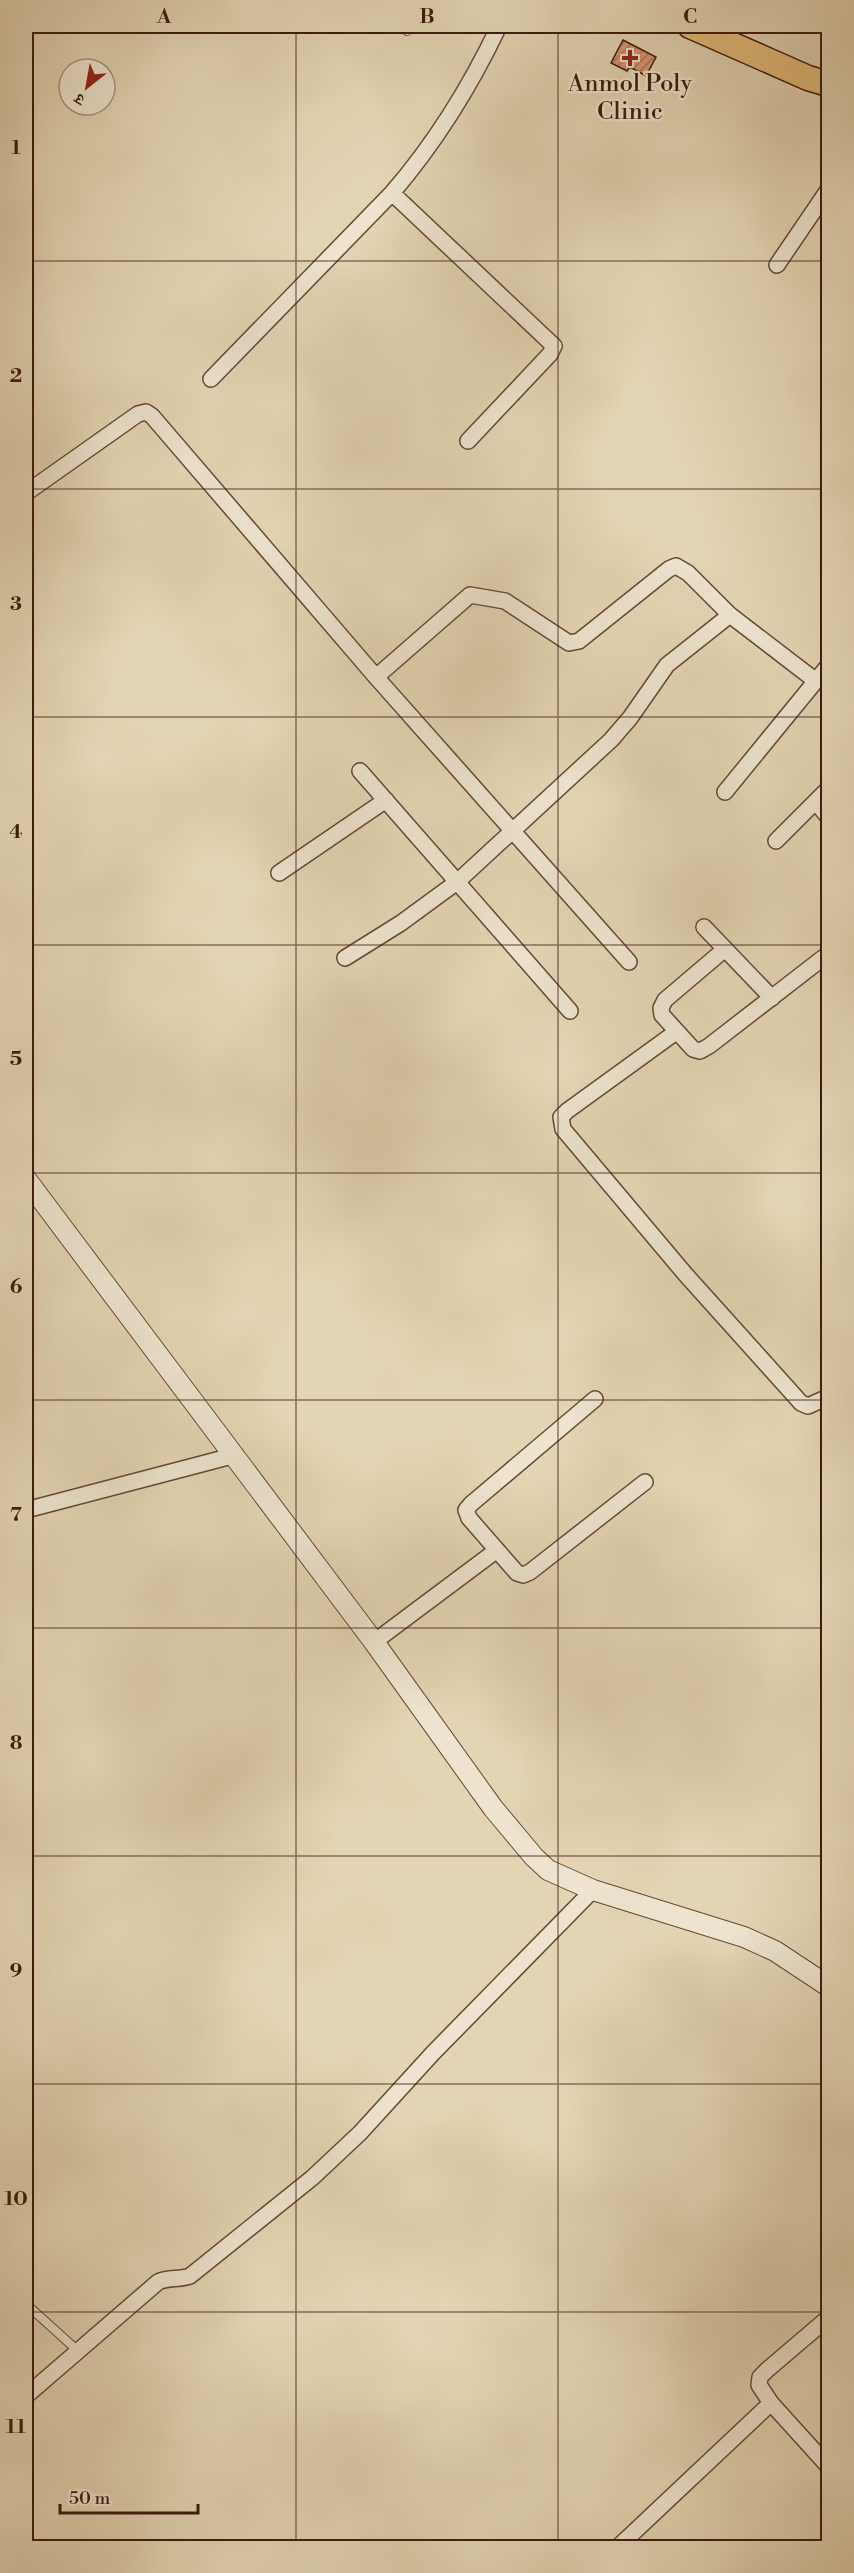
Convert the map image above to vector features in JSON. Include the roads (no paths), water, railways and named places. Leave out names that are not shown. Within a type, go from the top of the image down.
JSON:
[{"type":"main road","points":[[690,26],[808,78],[828,84]]},
{"type":"street","points":[[211,379],[392,193],[438,136],[462,99],[499,26]]},
{"type":"street","points":[[777,266],[828,190]]},
{"type":"street","points":[[392,193],[554,346],[550,354],[468,441]]},
{"type":"street","points":[[26,493],[138,414],[146,412],[152,416],[376,677],[629,962]]},
{"type":"street","points":[[376,677],[470,595],[505,601],[569,643],[579,641],[669,569],[676,566],[688,573],[730,615],[816,681]]},
{"type":"street","points":[[345,958],[401,923],[457,882],[611,740],[630,718],[667,665],[730,615]]},
{"type":"street","points":[[725,792],[828,666]]},
{"type":"street","points":[[360,771],[570,1011]]},
{"type":"street","points":[[776,841],[828,789]]},
{"type":"street","points":[[279,873],[386,800]]},
{"type":"street","points":[[816,802],[828,817]]},
{"type":"street","points":[[704,927],[772,998]]},
{"type":"street","points":[[725,949],[665,1000],[660,1008],[662,1015],[676,1032],[693,1049],[700,1051],[828,954]]},
{"type":"street","points":[[676,1032],[567,1111],[561,1117],[563,1129],[686,1275],[801,1403],[808,1406],[828,1396]]},
{"type":"street","points":[[26,1179],[374,1642],[493,1808],[534,1857],[548,1870],[593,1890],[744,1937],[775,1952],[828,1986]]},
{"type":"street","points":[[595,1399],[471,1504],[466,1510],[469,1518],[517,1573],[523,1575],[530,1572],[645,1482]]},
{"type":"street","points":[[26,1510],[232,1456]]},
{"type":"street","points":[[374,1642],[497,1550]]},
{"type":"street","points":[[26,2396],[158,2282],[190,2276],[312,2178],[360,2133],[434,2053],[593,1890]]},
{"type":"street","points":[[828,2318],[760,2377],[759,2385],[771,2403],[828,2466]]},
{"type":"street","points":[[617,2547],[771,2403]]},
{"type":"lane","points":[[26,2304],[78,2351]]},
{"type":"place","name":"Anmol Poly Clinic","points":[[630,58]]}]
